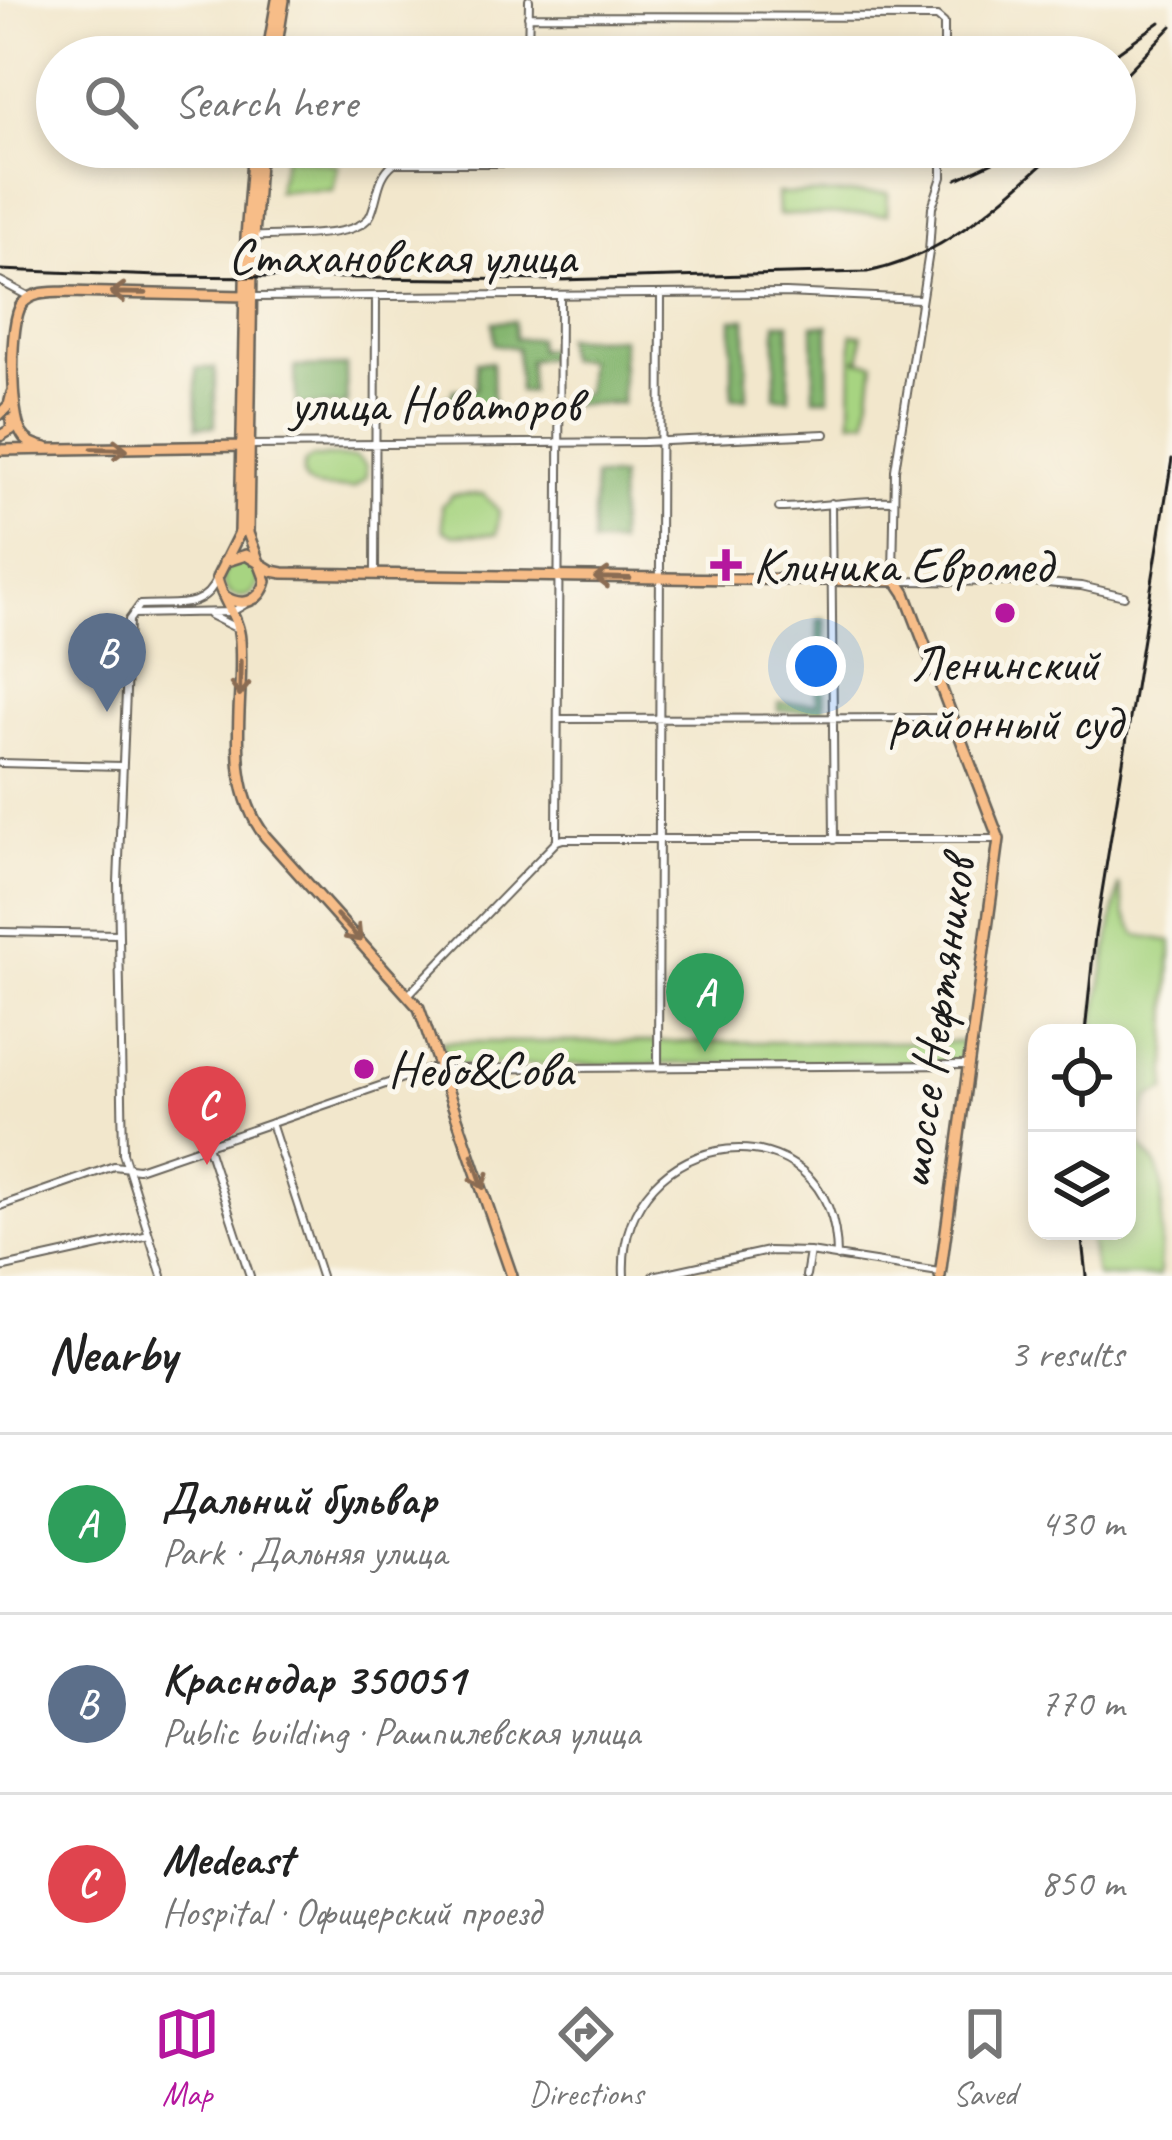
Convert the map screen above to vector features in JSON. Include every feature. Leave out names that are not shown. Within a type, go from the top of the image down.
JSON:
[{"type":"main road","points":[[274,36],[280,0]]},
{"type":"main road","points":[[248,297],[256,168]]},
{"type":"main road","points":[[224,596],[249,602],[265,584],[265,572],[249,543],[246,446],[256,168]]},
{"type":"main road","name":"Стахановская улица","points":[[31,298],[66,292],[248,297]]},
{"type":"main road","points":[[31,298],[20,306],[15,320],[18,425],[24,437],[46,448]]},
{"type":"main road","points":[[0,436],[13,427],[10,418],[0,416],[10,401],[14,376]]},
{"type":"main road","points":[[246,446],[240,532],[218,574],[238,629],[239,777],[248,810],[270,842],[409,994],[423,1016],[512,1276]]},
{"type":"main road","name":"улица Новаторов","points":[[0,450],[246,446]]},
{"type":"main road","points":[[224,562],[242,555],[275,572],[375,575],[897,581]]},
{"type":"main road","name":"шоссе Нефтяников","points":[[897,581],[999,839],[940,1274]]},
{"type":"street","points":[[528,36],[529,0]]},
{"type":"street","points":[[528,16],[937,17],[944,23],[944,36]]},
{"type":"street","points":[[254,237],[359,227],[370,215],[389,168]]},
{"type":"street","name":"шоссе Нефтяников","points":[[897,581],[893,575],[892,501],[932,207],[942,168]]},
{"type":"street","points":[[0,281],[31,298]]},
{"type":"street","name":"Стахановская улица","points":[[248,297],[786,293],[920,299]]},
{"type":"street","points":[[658,1067],[661,294]]},
{"type":"street","points":[[409,994],[557,842],[560,296]]},
{"type":"street","points":[[375,575],[376,298]]},
{"type":"street","name":"улица Новаторов","points":[[246,446],[661,442],[824,434]]},
{"type":"street","points":[[779,508],[892,501]]},
{"type":"street","points":[[831,502],[834,840]]},
{"type":"street","points":[[162,1276],[124,1167],[118,934],[130,616],[140,605],[201,601],[218,574]]},
{"type":"street","points":[[897,581],[1034,582],[1124,596]]},
{"type":"street","points":[[130,616],[232,612],[249,602]]},
{"type":"street","points":[[201,613],[238,629]]},
{"type":"street","points":[[558,719],[954,718]]},
{"type":"street","points":[[0,764],[121,766]]},
{"type":"street","points":[[557,842],[999,839]]},
{"type":"street","points":[[0,932],[118,934]]},
{"type":"street","points":[[0,1206],[114,1166],[138,1168],[441,1068],[970,1065]]},
{"type":"street","points":[[271,1123],[321,1276]]},
{"type":"street","points":[[206,1145],[250,1276]]},
{"type":"street","points":[[623,1276],[624,1241],[645,1194],[670,1168],[719,1150],[760,1150],[791,1160],[825,1200],[838,1238],[838,1257]]},
{"type":"street","points":[[0,1268],[149,1235]]},
{"type":"street","points":[[653,1276],[739,1255],[838,1257],[940,1274]]},
{"type":"street","points":[[806,1276],[809,1255]]},
{"type":"green space","points":[[282,168],[337,168],[333,190],[277,191]]},
{"type":"green space","points":[[888,193],[887,214],[778,215],[777,194]]},
{"type":"green space","points":[[732,319],[746,319],[747,398],[732,398]]},
{"type":"green space","points":[[514,321],[515,339],[537,338],[538,350],[549,349],[549,358],[529,360],[530,392],[519,392],[517,348],[494,344],[493,322]]},
{"type":"green space","points":[[776,323],[789,323],[789,398],[775,397]]},
{"type":"green space","points":[[813,325],[828,325],[829,398],[814,398]]},
{"type":"green space","points":[[852,334],[862,335],[861,358],[855,360],[874,363],[867,420],[851,421]]},
{"type":"green space","points":[[564,338],[622,338],[622,403],[572,405],[572,395],[586,393],[587,360],[566,359]]},
{"type":"green space","points":[[477,362],[492,362],[493,406],[445,406],[445,397],[453,396],[453,390],[476,389]]},
{"type":"green space","points":[[346,366],[347,405],[296,406],[295,367]]},
{"type":"green space","points":[[196,368],[215,368],[215,426],[197,427]]},
{"type":"green space","points":[[314,457],[356,457],[366,466],[366,478],[354,488],[310,485],[303,473],[305,462]]},
{"type":"green space","points":[[594,477],[620,477],[618,544],[592,544]]},
{"type":"green space","points":[[483,494],[499,511],[497,534],[454,535],[443,530],[442,506],[452,495]]},
{"type":"green space","points":[[241,561],[254,566],[259,579],[254,592],[241,597],[228,592],[223,579],[228,566]]},
{"type":"green space","points":[[825,619],[824,711],[778,711],[778,703],[817,703],[818,620]]},
{"type":"green space","points":[[1119,884],[1125,914],[1137,935],[1171,941],[1166,1090],[1150,1097],[1139,1133],[1162,1187],[1159,1276],[1096,1276],[1090,1240],[1136,1240],[1136,1024],[1095,1024]]},
{"type":"green space","points":[[442,1042],[966,1042],[964,1062],[454,1065],[447,1062]]},
{"type":"railway","points":[[1136,39],[1160,22]]},
{"type":"railway","points":[[1136,63],[1172,26]]},
{"type":"railway","points":[[957,179],[980,168]]},
{"type":"railway","points":[[0,270],[559,280],[867,272],[948,239],[1038,168]]},
{"type":"railway","points":[[1086,1024],[1095,935],[1172,459]]},
{"type":"railway","points":[[1082,1240],[1086,1276]]},
{"type":"place","name":"Клиника Евромед","points":[[726,565]]},
{"type":"place","name":"Ленинский районный суд","points":[[1005,613]]},
{"type":"place","name":"Краснодар 350051","points":[[107,712]]},
{"type":"place","name":"Дальний бульвар","points":[[705,1052]]},
{"type":"place","name":"Небо&Сова","points":[[364,1069]]},
{"type":"place","name":"Medeast","points":[[207,1165]]}]
